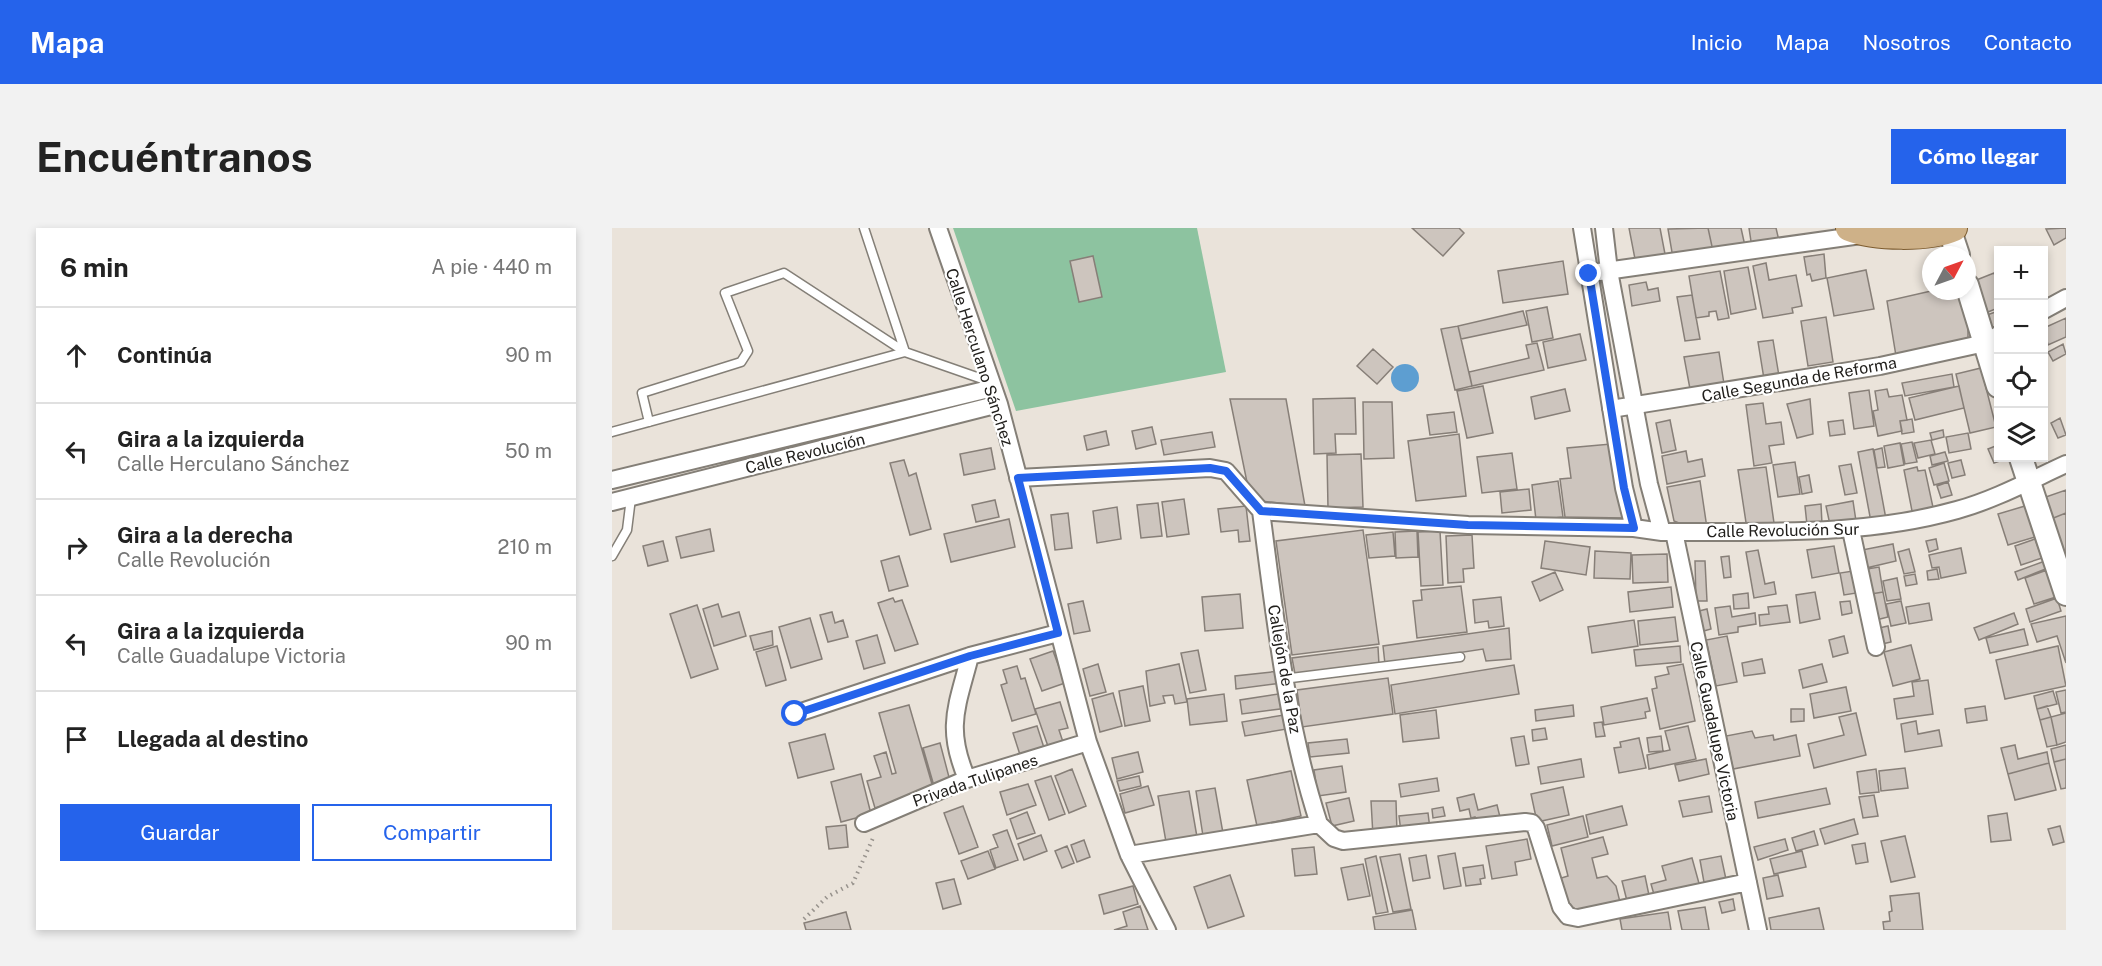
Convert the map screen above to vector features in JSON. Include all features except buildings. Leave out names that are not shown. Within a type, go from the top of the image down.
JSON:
[{"type":"main road","points":[[1857,231],[1901,236],[1951,229]]},
{"type":"street","name":"Calle Herculano Sánchez","points":[[938,228],[994,391],[1088,742],[1129,855],[1167,930]]},
{"type":"street","points":[[1018,478],[1210,468],[1226,471],[1261,511],[1468,525],[1634,528],[1624,488],[1582,228]]},
{"type":"street","name":"Calle Guadalupe Victoria","points":[[1604,228],[1609,271],[1649,484],[1668,532],[1758,930]]},
{"type":"street","points":[[1951,229],[1956,246]]},
{"type":"street","points":[[1589,274],[1857,231]]},
{"type":"street","points":[[2048,307],[2066,298]]},
{"type":"street","points":[[1974,300],[1992,339],[1994,355]]},
{"type":"street","name":"Calle Segunda de Reforma","points":[[1611,409],[1635,407],[1880,366],[1992,339]]},
{"type":"street","name":"Calle Revolución","points":[[612,480],[994,391]]},
{"type":"street","name":"Calle Revolución","points":[[612,502],[994,391]]},
{"type":"street","points":[[2022,462],[2066,594]]},
{"type":"street","name":"Calle Revolución Sur","points":[[1634,528],[1668,532],[1851,530],[1902,523],[1959,510],[2066,464]]},
{"type":"street","name":"Callejón de la Paz","points":[[1261,511],[1283,679],[1306,786],[1319,824]]},
{"type":"street","points":[[1851,530],[1876,647]]},
{"type":"street","points":[[795,714],[970,656],[1058,633]]},
{"type":"street","points":[[967,779],[953,741],[955,713],[970,656]]},
{"type":"street","name":"Privada Tulipanes","points":[[864,823],[967,779],[1088,742]]},
{"type":"street","points":[[1129,855],[1319,824],[1334,838],[1343,841],[1532,823],[1536,828],[1561,907],[1568,916],[1578,918],[1748,882]]},
{"type":"lane","points":[[864,228],[905,352]]},
{"type":"lane","points":[[649,422],[642,393],[741,362],[746,358],[748,351],[725,293],[784,273],[905,352],[994,391]]},
{"type":"lane","points":[[612,432],[905,352]]},
{"type":"lane","points":[[612,556],[627,530],[631,497]]},
{"type":"lane","points":[[1283,679],[1460,657]]},
{"type":"path","points":[[804,919],[827,897],[854,883],[884,813]]},
{"type":"green space","points":[[953,228],[1197,228],[1226,372],[1016,411]]},
{"type":"water","points":[[1405,364],[1415,368],[1419,378],[1415,388],[1405,392],[1395,388],[1391,378],[1395,368]]},
{"type":"route","points":[[795,714],[970,656],[1058,633],[1018,478],[1210,468],[1226,471],[1261,511],[1468,525],[1634,528],[1624,488],[1589,274]]}]
